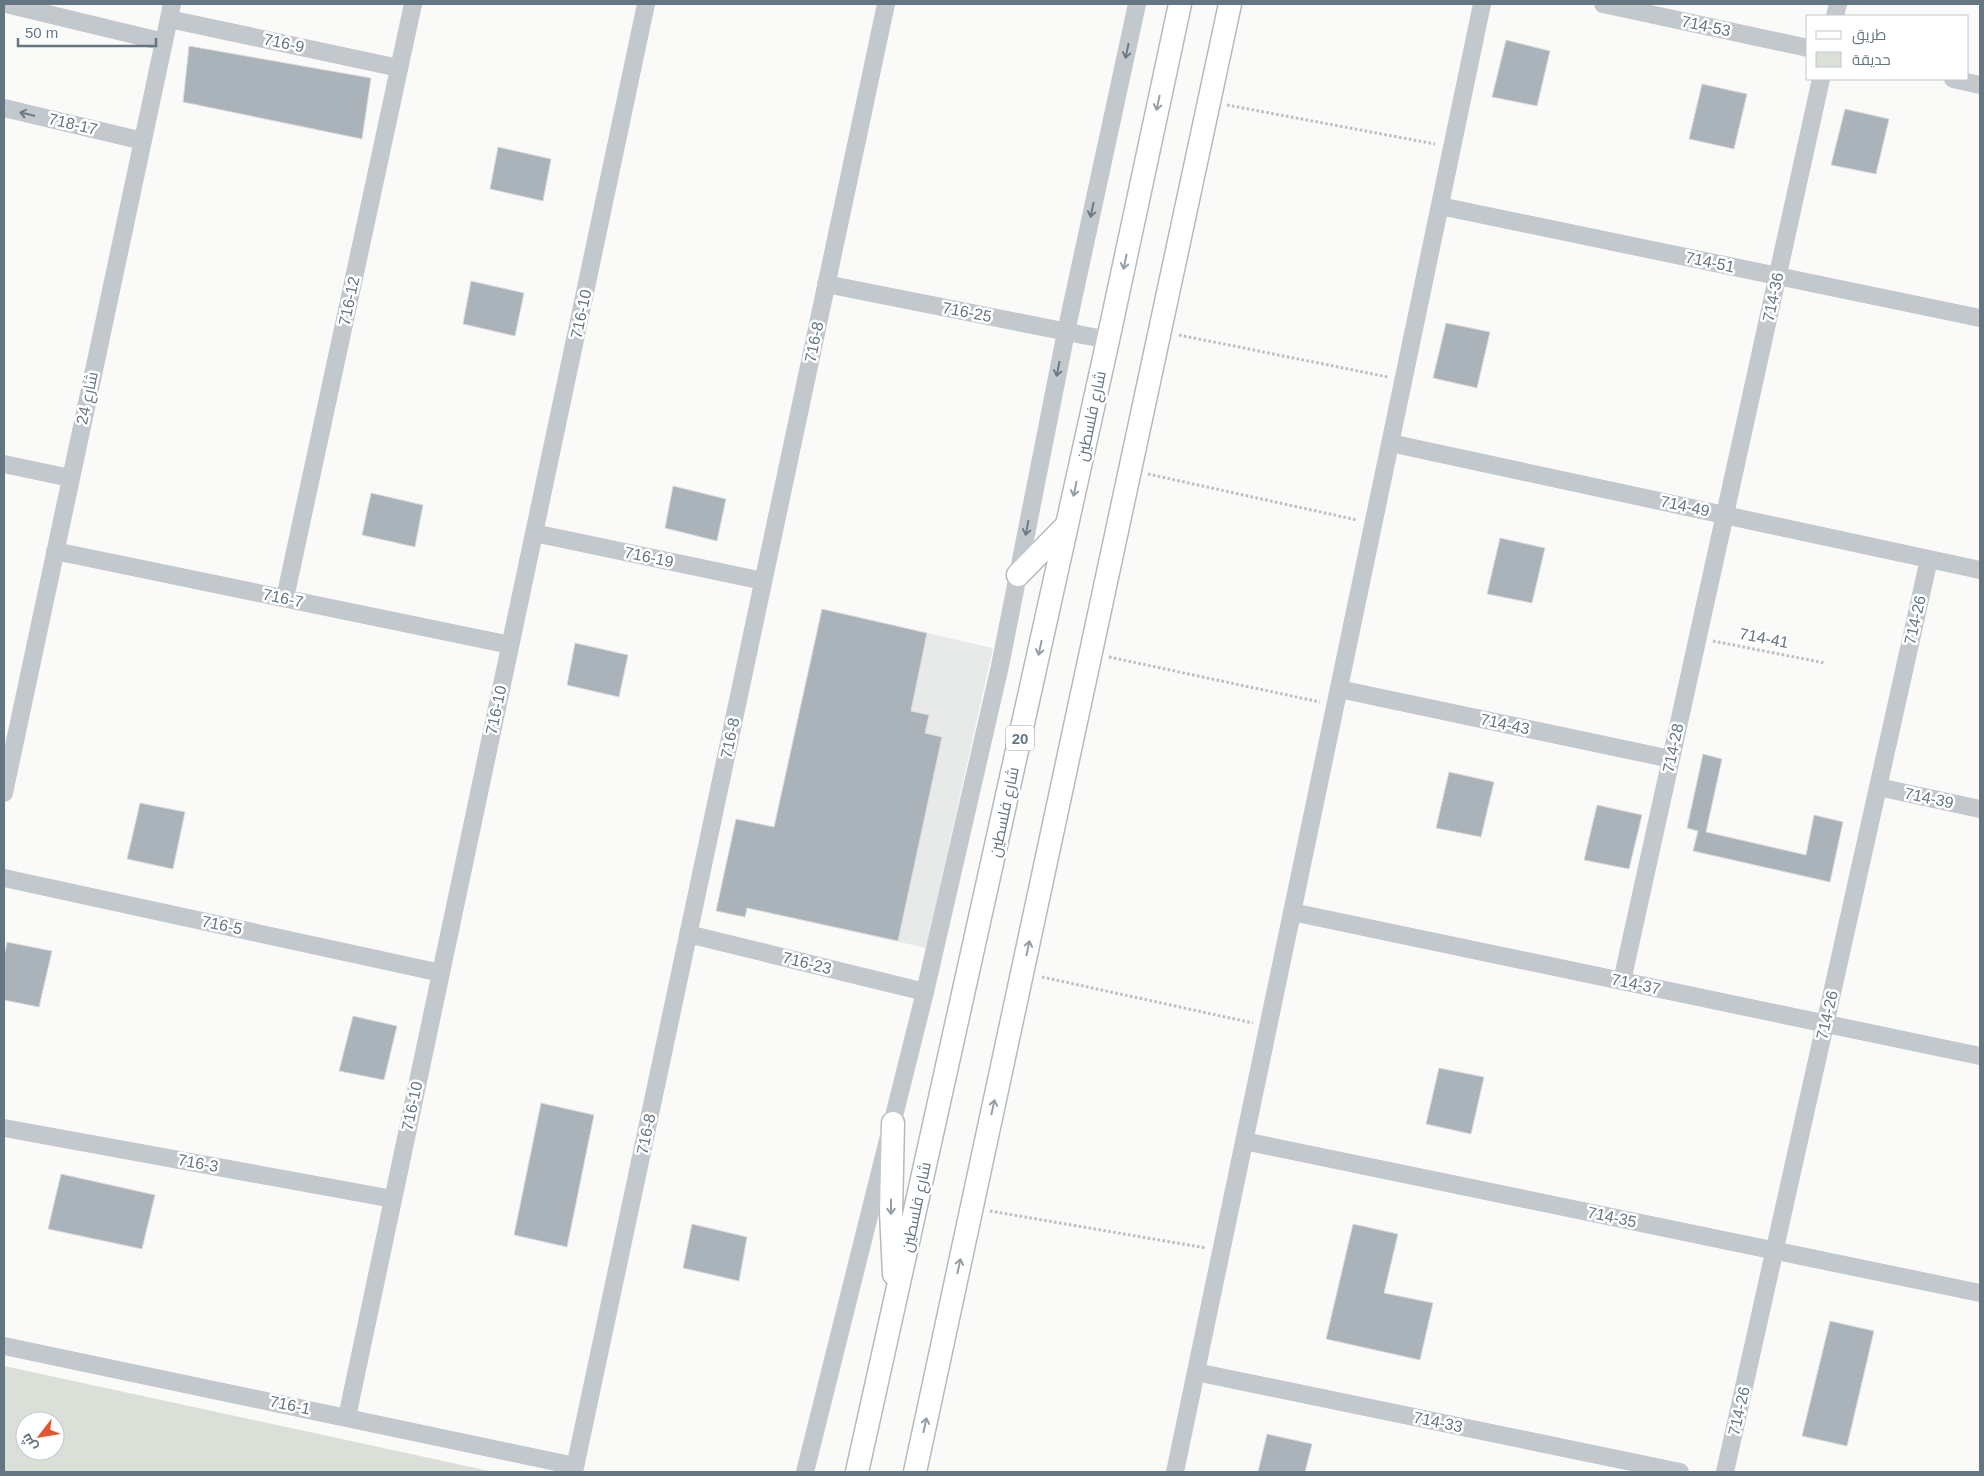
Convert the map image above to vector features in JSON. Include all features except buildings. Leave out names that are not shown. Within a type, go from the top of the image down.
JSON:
[{"type":"main road","name":"شارع فلسطين","points":[[857,1472],[1108,340],[1180,4]]},
{"type":"main road","points":[[915,1472],[1230,4]]},
{"type":"main road","points":[[1018,575],[1067,524]]},
{"type":"main road","points":[[893,1123],[891,1212],[896,1300]]},
{"type":"street","points":[[6,4],[164,42]]},
{"type":"street","name":"716-12","points":[[285,598],[413,4]]},
{"type":"street","name":"716-10","points":[[346,1417],[646,4]]},
{"type":"street","name":"716-8","points":[[574,1469],[886,4]]},
{"type":"street","points":[[805,1472],[925,992],[997,675],[1066,332],[1137,4]]},
{"type":"street","points":[[1175,1472],[1482,4]]},
{"type":"street","name":"714-53","points":[[1604,4],[1806,48]]},
{"type":"street","name":"شارع 24","points":[[4,793],[171,12]]},
{"type":"street","name":"716-9","points":[[171,12],[399,68]]},
{"type":"street","name":"714-36","points":[[1725,515],[1821,80]]},
{"type":"street","points":[[1958,80],[1980,84]]},
{"type":"street","name":"718-17","points":[[4,108],[143,141]]},
{"type":"street","name":"714-51","points":[[1440,206],[1980,318]]},
{"type":"street","name":"716-25","points":[[826,284],[1108,340]]},
{"type":"street","name":"714-49","points":[[1390,443],[1980,570]]},
{"type":"street","points":[[4,464],[70,478]]},
{"type":"street","name":"714-28","points":[[1622,981],[1725,515]]},
{"type":"street","name":"716-19","points":[[534,533],[763,581]]},
{"type":"street","name":"716-7","points":[[55,551],[510,645]]},
{"type":"street","name":"714-26","points":[[1725,1472],[1929,559]]},
{"type":"street","name":"714-43","points":[[1337,697],[1671,759]]},
{"type":"street","name":"714-39","points":[[1878,787],[1980,809]]},
{"type":"street","name":"716-5","points":[[4,878],[441,973]]},
{"type":"street","name":"714-37","points":[[1292,912],[1980,1056]]},
{"type":"street","name":"716-23","points":[[688,934],[925,992]]},
{"type":"street","name":"716-3","points":[[4,1128],[393,1199]]},
{"type":"street","name":"714-35","points":[[1244,1141],[1980,1293]]},
{"type":"street","name":"716-1","points":[[4,1346],[346,1417],[574,1469]]},
{"type":"street","name":"714-33","points":[[1196,1372],[1680,1472]]},
{"type":"path","points":[[1209,102],[1452,147]]},
{"type":"path","points":[[1160,331],[1404,380]]},
{"type":"path","points":[[1130,470],[1374,523]]},
{"type":"path","name":"714-41","points":[[1698,638],[1825,663]]},
{"type":"path","points":[[1091,653],[1337,697]]},
{"type":"path","points":[[1022,973],[1268,1026]]},
{"type":"path","points":[[972,1208],[1221,1251]]},
{"type":"shaded area","points":[[822,609],[993,648],[926,948],[748,908],[745,917],[716,911],[736,819],[775,827]]},
{"type":"green space","points":[[4,1366],[494,1472],[4,1472]]}]
